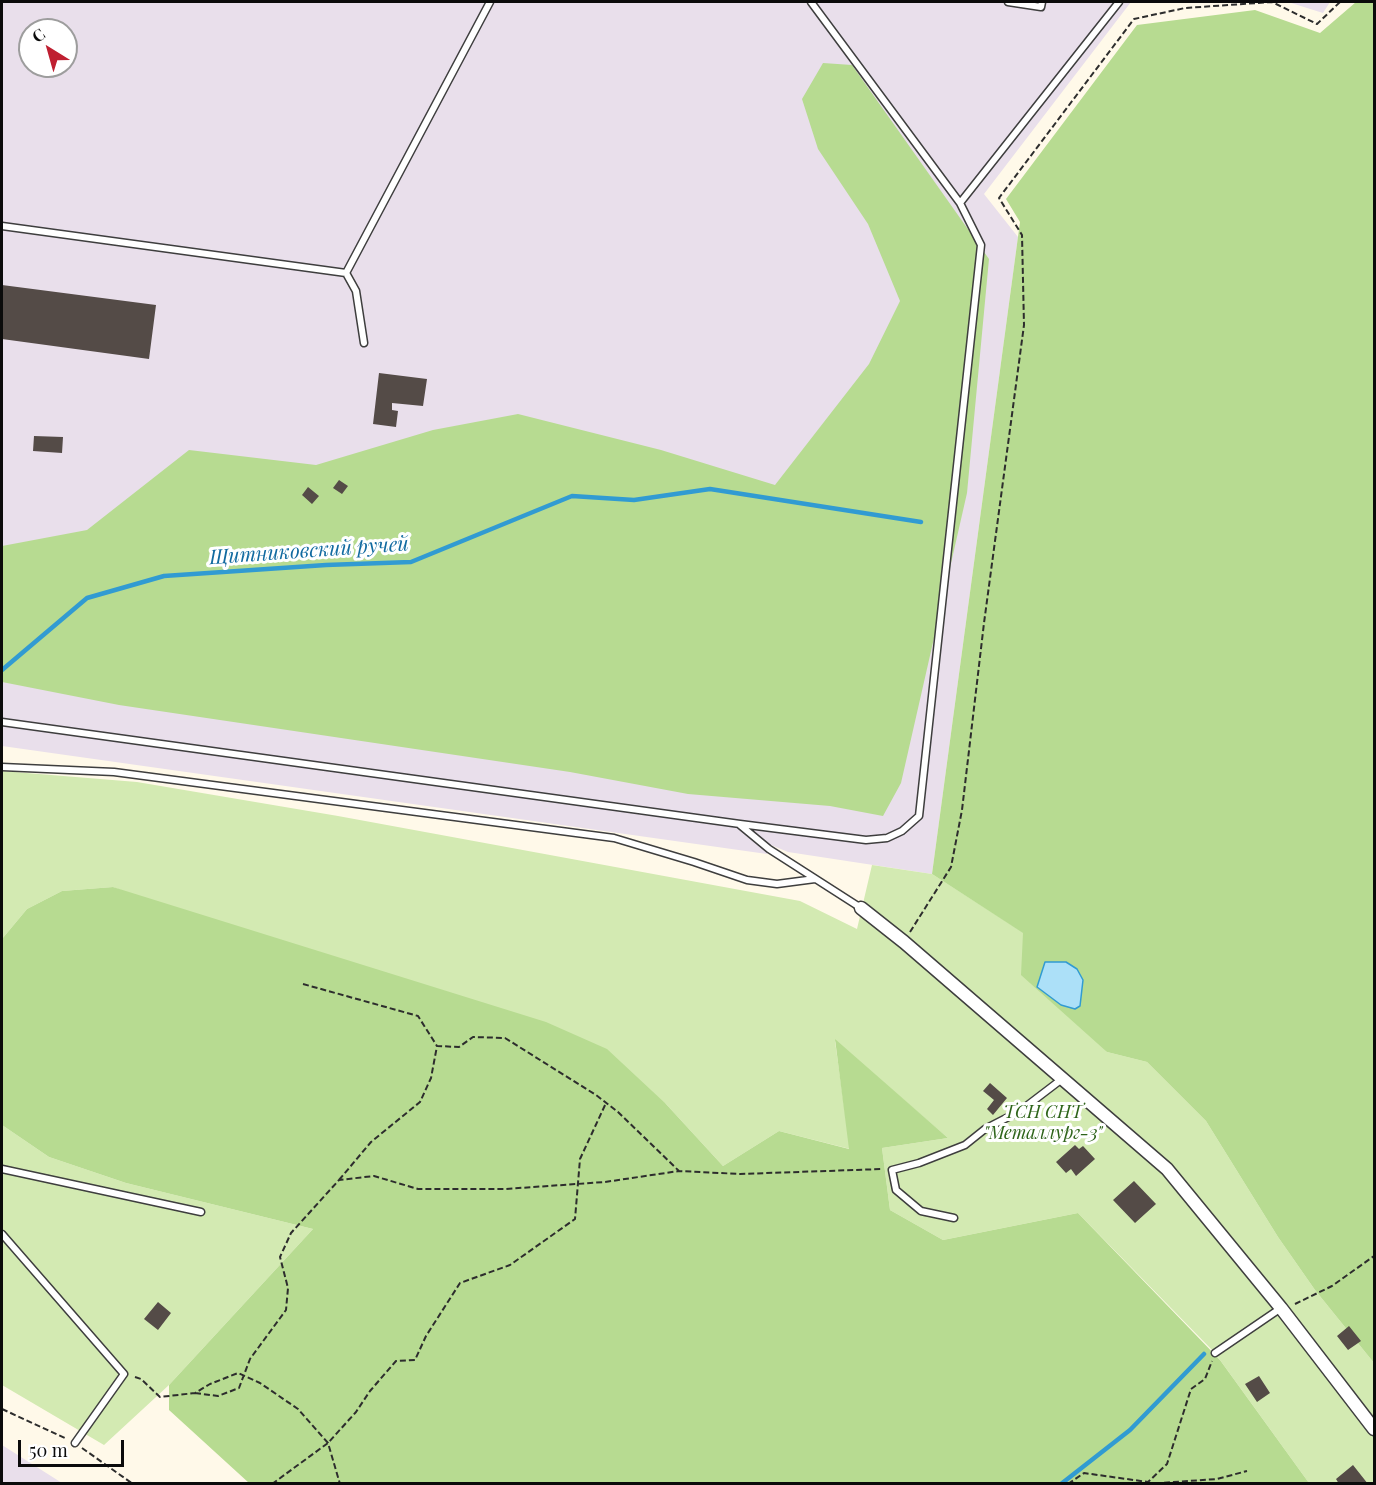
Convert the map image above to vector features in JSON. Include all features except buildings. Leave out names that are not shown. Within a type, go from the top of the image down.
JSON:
[{"type":"street","points":[[861,908],[904,942],[1167,1169],[1281,1308],[1374,1429]]},
{"type":"lane","points":[[346,273],[489,2]]},
{"type":"lane","points":[[2,722],[867,840],[887,838],[902,831],[919,816],[981,245],[960,203],[810,2]]},
{"type":"lane","points":[[1008,2],[1041,7],[1042,2]]},
{"type":"lane","points":[[960,203],[1119,2],[1114,2]]},
{"type":"lane","points":[[2,226],[346,273]]},
{"type":"lane","points":[[346,273],[356,291],[364,343]]},
{"type":"lane","points":[[2,767],[114,772],[614,838],[747,880],[777,884],[815,879]]},
{"type":"lane","points":[[740,824],[769,849],[861,908]]},
{"type":"lane","points":[[954,1218],[921,1211],[896,1190],[892,1170],[919,1163],[965,1145],[985,1129],[1020,1111],[1062,1079]]},
{"type":"lane","points":[[2,1168],[201,1212]]},
{"type":"lane","points":[[2,1234],[124,1374],[75,1443]]},
{"type":"lane","points":[[1215,1353],[1281,1308]]},
{"type":"path","points":[[904,942],[951,867],[962,810],[984,623],[1024,325],[1022,235],[999,198],[1134,19],[1185,8],[1272,2],[1317,24],[1340,2]]},
{"type":"path","points":[[124,1374],[141,1379],[160,1397],[195,1393],[218,1396],[239,1388],[250,1359],[286,1310],[288,1288],[280,1257],[291,1233],[371,1142],[420,1102],[431,1078],[437,1046],[418,1016],[303,984]]},
{"type":"path","points":[[437,1046],[459,1047],[473,1037],[505,1038],[606,1103],[679,1170]]},
{"type":"path","points":[[272,1484],[328,1443],[396,1361],[416,1360],[426,1336],[460,1283],[510,1265],[575,1219],[580,1159],[606,1103]]},
{"type":"path","points":[[339,1180],[374,1176],[418,1189],[505,1189],[578,1184],[679,1170],[750,1174],[892,1170]]},
{"type":"path","points":[[1281,1308],[1302,1302],[1332,1286],[1374,1256]]},
{"type":"path","points":[[1147,1483],[1167,1464],[1191,1389],[1205,1379],[1215,1353]]},
{"type":"path","points":[[195,1393],[210,1384],[238,1373],[260,1383],[298,1409],[328,1443],[340,1484]]},
{"type":"path","points":[[2,1409],[75,1443],[133,1484]]},
{"type":"path","points":[[1068,1484],[1084,1473],[1147,1483],[1217,1479],[1247,1471]]},
{"type":"shaded area","points":[[2,2],[1131,2],[984,194],[1018,237],[932,874],[788,852],[771,845],[767,854],[2,746]]},
{"type":"shaded area","points":[[1288,2],[1330,2],[1323,13]]},
{"type":"shaded area","points":[[2,1445],[62,1483],[2,1483]]},
{"type":"green space","points":[[1356,2],[1374,2],[1374,1363],[1315,1290],[1278,1237],[1206,1121],[1147,1062],[1107,1052],[1021,975],[1023,933],[932,874],[1020,222],[1006,199],[1137,25],[1255,10],[1320,33]]},
{"type":"green space","points":[[823,63],[852,65],[989,259],[967,493],[901,783],[883,816],[830,806],[688,794],[570,772],[119,705],[2,682],[2,546],[87,530],[189,450],[316,465],[433,430],[518,414],[661,450],[775,485],[869,364],[900,301],[868,224],[818,149],[802,99]]},
{"type":"green space","name":"ТСН СНТ \"Металлург-3\"","points":[[2,771],[137,782],[338,816],[800,901],[857,929],[872,865],[932,874],[1024,933],[1107,1052],[1147,1062],[1206,1121],[1278,1237],[1315,1290],[1374,1363],[1374,1483],[1309,1483],[1215,1353],[1078,1213],[943,1240],[890,1210],[882,1148],[948,1138],[835,1041],[850,1149],[779,1131],[723,1166],[666,1104],[113,887],[62,891],[27,909],[2,939]]},
{"type":"green space","points":[[113,887],[546,1022],[607,1049],[666,1104],[723,1166],[779,1131],[849,1149],[835,1039],[948,1138],[882,1148],[890,1210],[943,1240],[1078,1213],[1220,1360],[1309,1483],[249,1483],[169,1410],[169,1385],[313,1229],[126,1183],[49,1157],[2,1125],[2,939],[27,909],[62,891]]},
{"type":"green space","points":[[2,1125],[49,1157],[126,1183],[313,1229],[169,1385],[104,1445],[2,1385]]},
{"type":"water","points":[[1045,962],[1066,962],[1077,969],[1083,980],[1080,1006],[1075,1009],[1061,1005],[1037,987]]},
{"type":"waterway","name":"Щитниковский ручей","points":[[2,670],[87,598],[164,576],[326,565],[411,562],[572,496],[634,500],[710,489],[921,522]]},
{"type":"waterway","points":[[1061,1484],[1130,1430],[1204,1354]]}]
